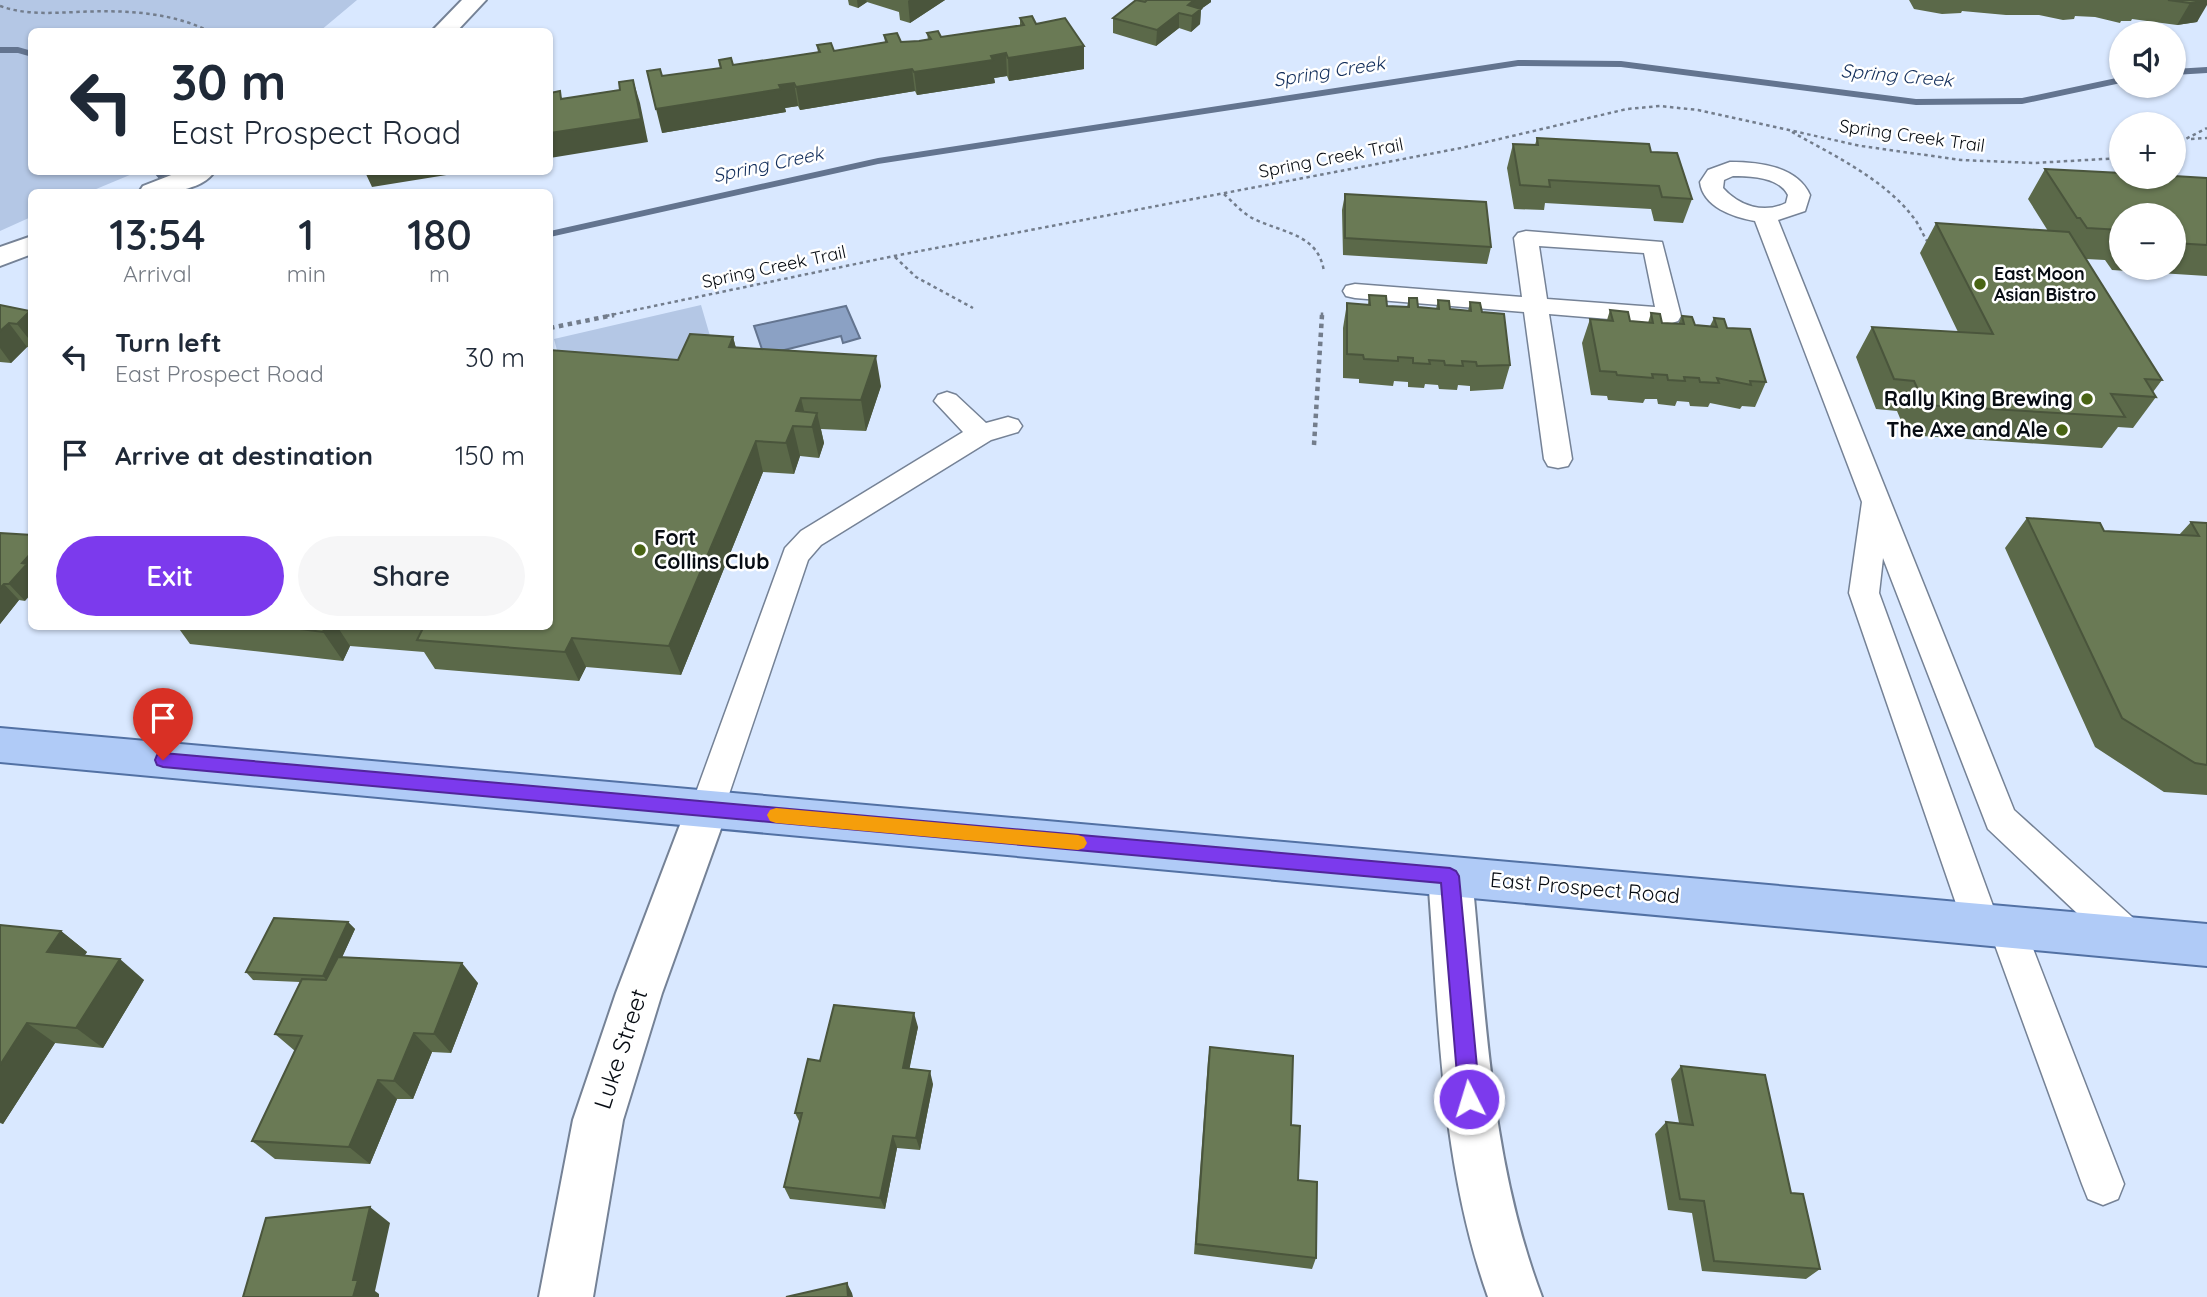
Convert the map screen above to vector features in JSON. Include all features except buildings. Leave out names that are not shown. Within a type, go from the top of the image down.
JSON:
[{"type":"main road","name":"East Prospect Road","points":[[0,745],[2207,945]]},
{"type":"street","points":[[446,28],[475,0]]},
{"type":"street","points":[[160,189],[194,175]]},
{"type":"street","points":[[0,257],[28,246]]},
{"type":"street","name":"Luke Street","points":[[566,1297],[598,1120],[639,993],[707,809]]},
{"type":"street","points":[[1450,876],[1472,1124],[1496,1245],[1515,1297]]},
{"type":"lane","points":[[1764,215],[2000,820],[2129,938]]},
{"type":"lane","points":[[1355,291],[1535,306],[1670,316],[1654,247],[1526,238],[1535,306],[1558,459]]},
{"type":"lane","points":[[707,809],[795,556],[811,538],[994,430],[947,401]]},
{"type":"lane","points":[[1876,499],[1864,593],[1994,925],[2103,1184]]},
{"type":"path","points":[[0,6],[26,13],[98,12],[168,17],[201,28]]},
{"type":"path","name":"Spring Creek Trail","points":[[553,327],[894,256],[1461,148],[1627,108],[1660,106],[1698,110],[1861,146],[1961,160],[2034,163],[2109,159]]},
{"type":"path","points":[[2186,140],[2207,128]]},
{"type":"path","points":[[1789,130],[1835,156],[1884,192],[1912,215],[1927,241]]},
{"type":"path","points":[[2190,139],[2207,138]]},
{"type":"path","points":[[1224,193],[1245,214],[1304,239],[1319,251],[1324,266],[1323,280]]},
{"type":"path","points":[[894,256],[916,277],[973,308]]},
{"type":"path","points":[[1314,444],[1322,307]]},
{"type":"shaded area","points":[[0,0],[357,0],[324,28],[28,28],[28,175],[130,175],[96,189],[28,189],[28,218],[0,231]]},
{"type":"shaded area","points":[[701,305],[715,353],[606,381],[564,377],[554,339]]},
{"type":"shaded area","points":[[846,306],[860,338],[843,343],[841,336],[764,355],[754,326]]},
{"type":"waterway","name":"Spring Creek","points":[[0,50],[28,53]]},
{"type":"waterway","name":"Spring Creek","points":[[553,233],[878,161],[1518,63],[1621,64],[1916,102],[2022,101],[2109,83]]},
{"type":"waterway","name":"Spring Creek","points":[[2186,71],[2207,70]]},
{"type":"waterway","name":"Spring Creek","points":[[162,175],[174,189]]},
{"type":"slow traffic","points":[[776,815],[1078,843]]},
{"type":"place","name":"East Moon Asian Bistro","points":[[1980,284]]},
{"type":"place","name":"Rally King Brewing","points":[[2087,399]]},
{"type":"place","name":"The Axe and Ale","points":[[2062,430]]},
{"type":"place","name":"Fort Collins Club","points":[[640,550]]},
{"type":"route","points":[[163,760],[1450,876],[1469,1099]]}]
